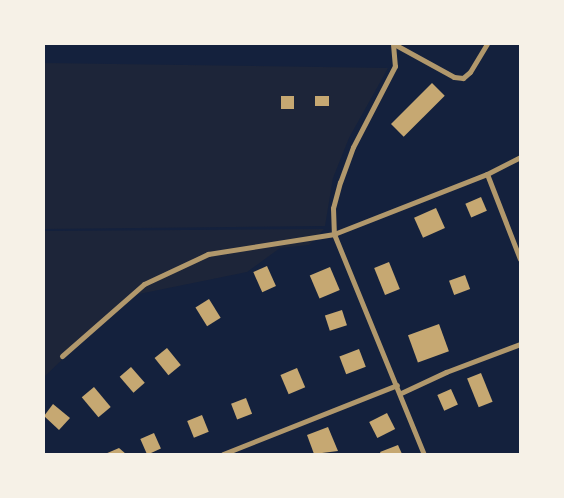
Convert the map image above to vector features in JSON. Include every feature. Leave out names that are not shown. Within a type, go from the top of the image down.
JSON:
[{"type":"street","points":[[424,454],[334,234],[333,208],[353,147],[394,66],[394,44],[454,77],[463,78],[470,72],[487,44]]},
{"type":"street","points":[[62,356],[144,284],[208,254],[334,234],[487,174],[520,157]]},
{"type":"street","points":[[487,174],[520,259]]},
{"type":"street","points":[[401,394],[446,372],[520,344]]},
{"type":"street","points":[[223,454],[397,385]]},
{"type":"shaded area","points":[[44,63],[388,68],[349,138],[333,178],[325,226],[44,229]]},
{"type":"shaded area","points":[[324,229],[309,245],[280,248],[247,272],[129,296],[44,377],[44,231]]},
{"type":"building","points":[[432,83],[445,96],[404,137],[391,124]]},
{"type":"building","points":[[281,96],[294,96],[294,109],[281,109]]},
{"type":"building","points":[[315,96],[329,96],[329,106],[315,106]]},
{"type":"building","points":[[481,197],[487,211],[471,217],[465,204]]},
{"type":"building","points":[[436,208],[445,228],[423,238],[414,218]]},
{"type":"building","points":[[389,262],[400,289],[385,295],[374,268]]},
{"type":"building","points":[[267,266],[276,286],[262,292],[253,272]]},
{"type":"building","points":[[330,267],[340,290],[320,299],[310,276]]},
{"type":"building","points":[[465,275],[470,289],[454,295],[449,281]]},
{"type":"building","points":[[209,299],[221,318],[207,326],[195,307]]},
{"type":"building","points":[[342,310],[347,325],[330,331],[325,316]]},
{"type":"building","points":[[439,324],[449,351],[418,363],[408,335]]},
{"type":"building","points":[[167,348],[181,365],[168,375],[155,358]]},
{"type":"building","points":[[359,349],[366,367],[346,374],[339,357]]},
{"type":"building","points":[[131,367],[145,383],[133,393],[120,377]]},
{"type":"building","points":[[297,368],[305,387],[289,394],[280,375]]},
{"type":"building","points":[[481,373],[493,402],[479,407],[467,379]]},
{"type":"building","points":[[94,387],[111,407],[98,417],[82,397]]},
{"type":"building","points":[[451,389],[458,405],[444,411],[437,395]]},
{"type":"building","points":[[246,398],[252,414],[237,420],[231,404]]},
{"type":"building","points":[[53,404],[70,418],[59,430],[44,416]]},
{"type":"building","points":[[387,413],[395,429],[377,438],[369,422]]},
{"type":"building","points":[[202,415],[209,432],[194,438],[187,421]]},
{"type":"building","points":[[328,427],[338,451],[314,454],[307,435]]},
{"type":"building","points":[[154,433],[161,449],[147,454],[140,439]]},
{"type":"building","points":[[398,445],[402,454],[381,454],[380,452]]},
{"type":"building","points":[[119,448],[126,454],[105,454]]}]
